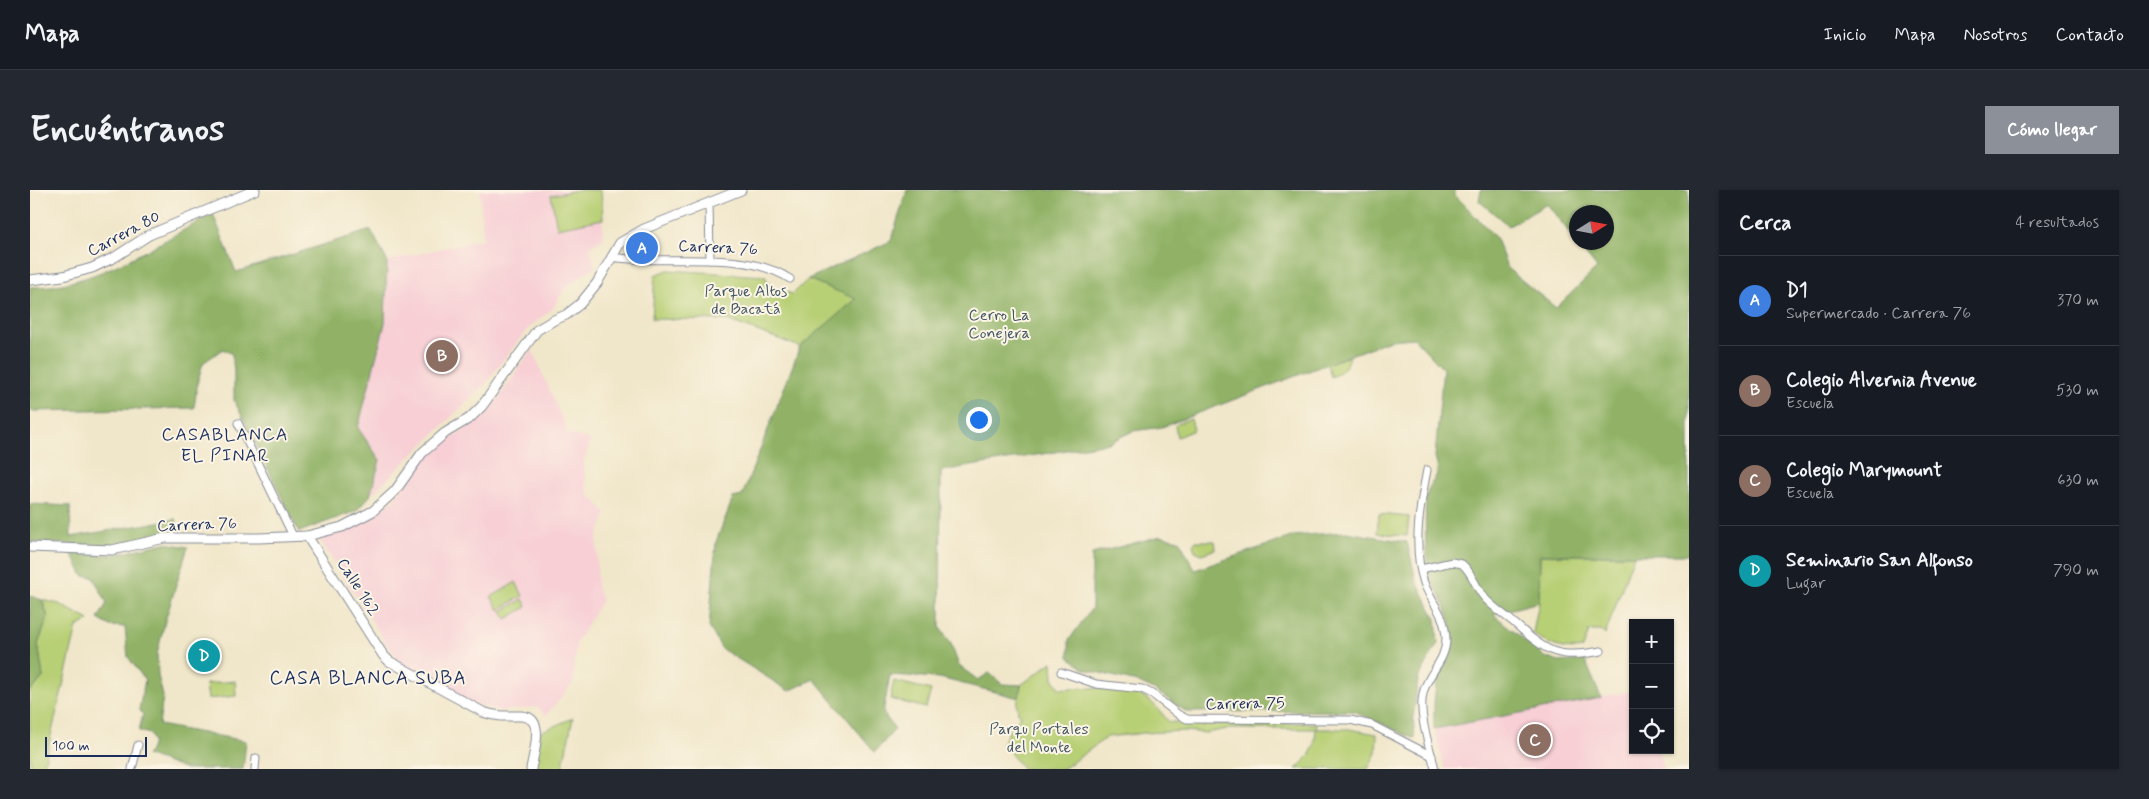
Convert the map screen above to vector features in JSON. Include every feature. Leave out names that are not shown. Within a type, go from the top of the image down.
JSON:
[{"type":"street","name":"Carrera 80","points":[[30,280],[63,276],[92,268],[115,257],[149,235],[255,190]]},
{"type":"street","name":"Carrera 76","points":[[30,547],[100,550],[165,538],[307,536],[342,527],[373,511],[395,491],[422,453],[445,433],[470,418],[482,406],[537,330],[566,315],[580,304],[597,283],[617,246],[632,235],[741,190]]},
{"type":"street","points":[[709,202],[710,260]]},
{"type":"street","name":"Carrera 76","points":[[611,258],[638,261],[710,260],[763,266],[790,279]]},
{"type":"street","points":[[238,423],[292,536]]},
{"type":"street","points":[[1427,470],[1421,500],[1418,542],[1421,569],[1427,590],[1443,617],[1446,637],[1446,647],[1442,659],[1425,686],[1423,694],[1423,714],[1434,769]]},
{"type":"street","name":"Calle 162","points":[[307,536],[383,655],[396,666],[483,712],[503,717],[526,717],[531,719],[536,727],[531,769]]},
{"type":"street","points":[[1421,569],[1452,562],[1462,564],[1487,600],[1539,644],[1550,650],[1565,654],[1601,651]]},
{"type":"street","name":"Carrera 75","points":[[1061,672],[1096,684],[1142,689],[1152,694],[1178,715],[1187,719],[1332,719],[1362,721],[1432,756]]},
{"type":"street","points":[[132,769],[138,745]]},
{"type":"street","points":[[255,769],[256,758]]},
{"type":"shaded area","points":[[480,190],[601,190],[603,239],[589,247],[595,266],[565,288],[552,309],[528,328],[485,384],[370,496],[380,460],[358,428],[385,323],[387,261],[483,239]]},
{"type":"shaded area","points":[[532,349],[568,433],[591,440],[583,464],[587,492],[606,513],[597,539],[597,588],[602,600],[576,643],[573,683],[546,716],[538,707],[502,711],[472,703],[395,661],[396,656],[320,540],[358,524],[392,502],[428,453],[487,415]]},
{"type":"shaded area","points":[[1629,692],[1629,754],[1660,754],[1664,769],[1445,769],[1434,729]]},
{"type":"green space","points":[[578,190],[601,190],[603,219],[557,228],[551,195]]},
{"type":"green space","name":"Cerro La Conejera","points":[[907,190],[1455,190],[1454,194],[1495,237],[1508,269],[1556,308],[1597,268],[1583,250],[1614,250],[1614,205],[1569,205],[1569,232],[1547,204],[1509,226],[1479,201],[1481,190],[1689,190],[1689,555],[1540,555],[1539,602],[1493,614],[1545,657],[1559,662],[1585,660],[1601,698],[1434,729],[1436,689],[1449,658],[1453,640],[1447,612],[1429,576],[1425,527],[1426,499],[1437,470],[1435,457],[1443,369],[1414,338],[1390,340],[1162,427],[1133,431],[1108,443],[941,471],[940,628],[951,644],[959,666],[978,680],[989,673],[1002,684],[1021,685],[1019,698],[940,678],[890,675],[883,713],[895,729],[875,752],[814,679],[789,691],[722,649],[709,627],[716,542],[733,498],[742,496],[800,347],[856,299],[808,279],[891,241]]},
{"type":"green space","points":[[213,214],[236,272],[371,230],[387,261],[385,323],[358,428],[380,460],[370,496],[356,511],[299,532],[234,400],[232,354],[223,349],[203,363],[198,380],[194,408],[30,411],[30,287],[53,286],[101,272],[125,262]]},
{"type":"green space","name":"Parque Altos de Bacatá","points":[[668,270],[765,276],[770,288],[793,294],[808,279],[857,299],[800,347],[727,320],[652,319],[655,275]]},
{"type":"green space","points":[[1350,356],[1344,368],[1338,374],[1331,377],[1327,363]]},
{"type":"green space","points":[[1191,419],[1194,430],[1177,437],[1175,426],[1178,423]]},
{"type":"green space","points":[[30,504],[70,506],[71,537],[176,519],[179,532],[101,546],[30,542]]},
{"type":"green space","points":[[1379,514],[1409,517],[1407,536],[1377,533]]},
{"type":"green space","points":[[1346,532],[1407,542],[1416,580],[1436,619],[1438,643],[1418,679],[1413,718],[1415,739],[1353,711],[1187,712],[1156,691],[1137,682],[1084,669],[1069,657],[1069,640],[1092,608],[1092,554],[1161,536],[1179,540],[1195,570],[1294,536]]},
{"type":"green space","points":[[1196,541],[1215,541],[1216,549],[1202,554],[1195,551],[1193,545]]},
{"type":"green space","points":[[165,543],[188,547],[157,654],[158,676],[163,696],[159,725],[246,741],[243,769],[185,769],[146,755],[150,751],[153,742],[150,734],[139,731],[143,714],[139,710],[145,680],[128,657],[125,627],[110,626],[98,619],[107,603],[93,577],[83,576],[72,554],[113,555]]},
{"type":"green space","points":[[1540,555],[1634,555],[1605,635],[1601,631],[1589,631],[1583,648],[1569,649],[1550,644],[1533,633],[1539,602]]},
{"type":"green space","points":[[516,582],[523,596],[499,610],[491,597]]},
{"type":"green space","points":[[30,596],[42,600],[48,617],[38,644],[43,677],[33,689],[30,689]]},
{"type":"green space","points":[[523,599],[527,607],[506,619],[502,611]]},
{"type":"green space","points":[[42,600],[59,604],[89,620],[77,627],[43,769],[30,769],[30,689],[33,689],[43,677],[38,644],[48,617]]},
{"type":"green space","name":"Parqu Portales del Monte","points":[[1052,662],[1053,678],[1060,689],[1099,688],[1132,692],[1143,696],[1152,703],[1169,722],[1205,724],[1316,723],[1317,729],[1349,729],[1377,734],[1376,753],[1368,769],[1296,769],[1309,756],[1314,746],[1316,729],[1227,729],[1207,733],[1184,731],[1107,737],[1063,769],[1023,769],[1003,744],[1009,731],[1021,715],[1018,713],[1017,705],[1021,685]]},
{"type":"green space","points":[[235,681],[236,696],[208,699],[206,684]]},
{"type":"green space","points":[[894,681],[931,690],[926,708],[890,699]]},
{"type":"green space","points":[[573,718],[562,769],[535,769],[540,732]]},
{"type":"place","name":"D1","points":[[642,248]]},
{"type":"place","name":"Colegio Alvernia Avenue","points":[[442,356]]},
{"type":"place","name":"Seminario San Alfonso","points":[[204,656]]},
{"type":"place","name":"Colegio Marymount","points":[[1535,740]]},
{"type":"district","name":"CASABLANCA EL PINAR","points":[[225,445]]},
{"type":"district","name":"CASA BLANCA SUBA","points":[[368,678]]}]
